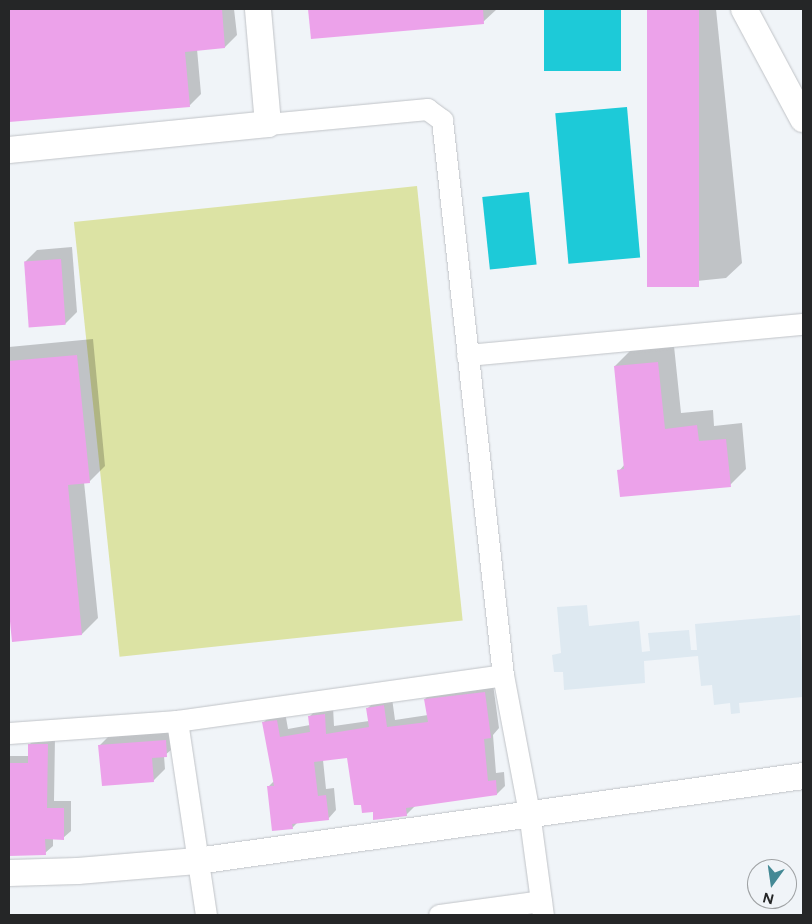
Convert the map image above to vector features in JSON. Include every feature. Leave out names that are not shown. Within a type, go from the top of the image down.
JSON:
[{"type":"street","points":[[258,9],[268,124]]},
{"type":"street","points":[[744,9],[803,119]]},
{"type":"street","points":[[9,150],[427,109],[442,120],[503,675],[529,812],[542,908],[439,915]]},
{"type":"street","points":[[467,355],[803,324]]},
{"type":"street","points":[[9,733],[177,722],[503,675]]},
{"type":"street","points":[[177,722],[206,915]]},
{"type":"street","points":[[9,873],[78,871],[198,861],[529,812],[803,776]]},
{"type":"shaded area","points":[[587,605],[589,626],[639,621],[642,652],[650,651],[648,633],[689,630],[691,650],[697,650],[695,624],[800,615],[803,697],[739,703],[740,713],[731,714],[730,703],[714,705],[712,685],[701,686],[698,656],[644,661],[645,683],[564,690],[563,672],[554,672],[552,655],[561,653],[557,607]]},
{"type":"green space","points":[[417,186],[463,621],[120,657],[74,222]]},
{"type":"water","points":[[544,9],[621,9],[621,71],[544,71]]},
{"type":"water","points":[[627,107],[640,257],[568,264],[555,113]]},
{"type":"water","points":[[529,192],[537,265],[490,270],[482,197]]},
{"type":"building","points":[[9,9],[222,9],[225,48],[185,52],[190,107],[9,122]]},
{"type":"building","points":[[308,9],[483,9],[484,24],[311,39]]},
{"type":"building","points":[[647,9],[699,9],[699,287],[647,287]]},
{"type":"building","points":[[61,259],[66,325],[29,327],[24,262]]},
{"type":"building","points":[[77,355],[90,483],[68,485],[82,635],[12,642],[9,611],[9,361]]},
{"type":"building","points":[[658,362],[665,429],[697,425],[699,441],[726,439],[731,487],[620,497],[617,470],[624,469],[614,366]]},
{"type":"building","points":[[485,692],[491,738],[484,739],[488,781],[496,780],[497,795],[406,808],[407,816],[373,820],[373,812],[362,813],[361,805],[354,805],[347,758],[314,762],[318,796],[326,795],[329,820],[292,824],[293,829],[272,831],[267,786],[274,786],[262,722],[277,720],[280,737],[310,732],[308,716],[325,714],[326,734],[369,727],[366,708],[384,705],[387,727],[428,722],[424,699]]},
{"type":"building","points":[[166,740],[167,757],[152,758],[154,782],[102,786],[98,745]]},
{"type":"building","points":[[28,744],[48,744],[47,808],[64,808],[64,840],[45,839],[46,855],[9,856],[9,763],[28,763]]}]
